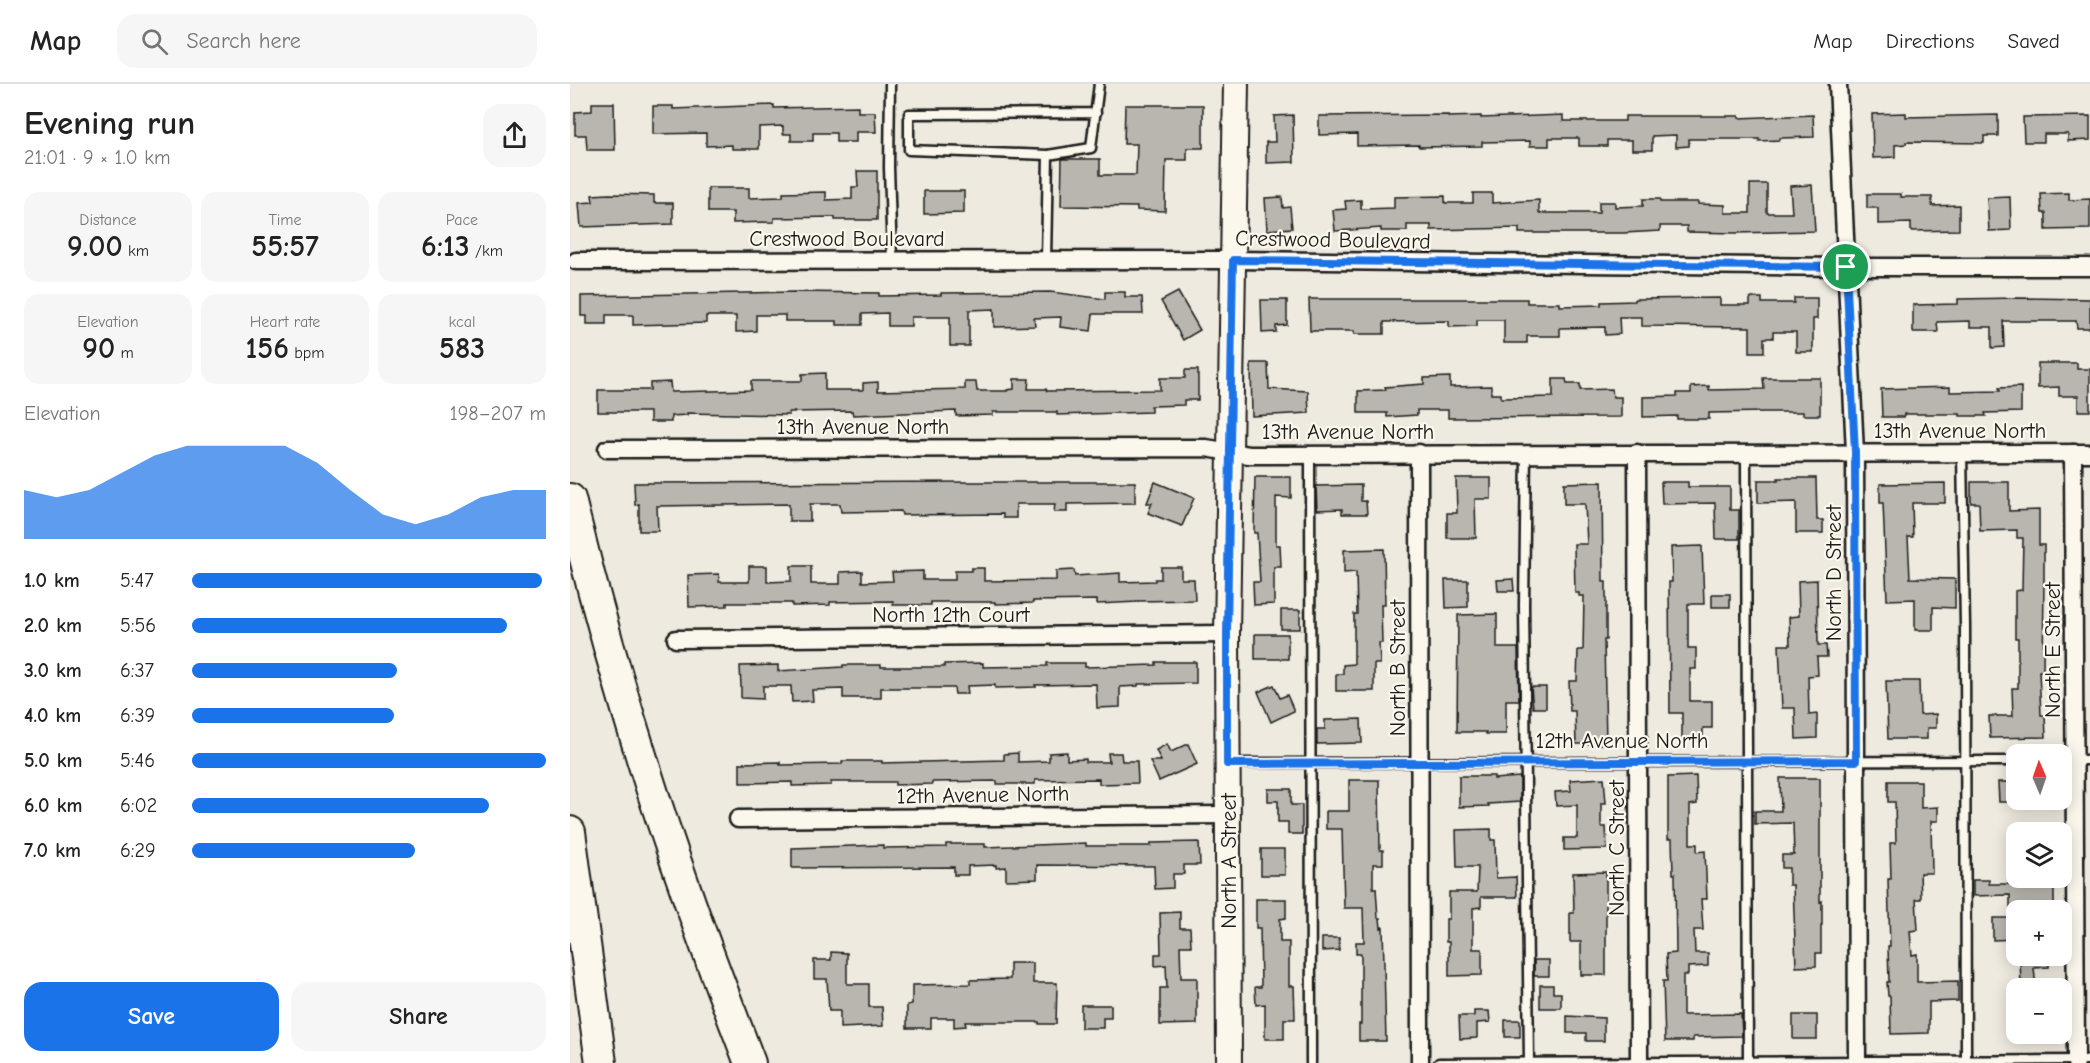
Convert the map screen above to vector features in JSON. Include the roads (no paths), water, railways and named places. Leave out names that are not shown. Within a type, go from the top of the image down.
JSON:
[{"type":"highway","points":[[570,499],[602,623],[645,768],[684,887],[750,1063]]},
{"type":"highway","points":[[570,832],[601,1063]]},
{"type":"street","name":"North A Street","points":[[1228,1063],[1227,634],[1236,84]]},
{"type":"street","name":"North D Street","points":[[1838,84],[1855,453],[1857,1062]]},
{"type":"street","name":"Crestwood Boulevard","points":[[576,261],[1233,260],[1846,267],[2090,267]]},
{"type":"street","name":"13th Avenue North","points":[[607,449],[1206,448],[1229,453],[1311,454],[2082,453]]},
{"type":"street","name":"North B Street","points":[[1419,453],[1420,1063]]},
{"type":"street","name":"North C Street","points":[[1637,453],[1639,1063]]},
{"type":"street","name":"North E Street","points":[[2080,1061],[2075,760],[2082,453]]},
{"type":"street","name":"North 12th Court","points":[[676,639],[1227,634]]},
{"type":"street","name":"12th Avenue North","points":[[738,819],[1227,815]]},
{"type":"lane","points":[[890,84],[889,166],[892,261]]},
{"type":"lane","points":[[1096,113],[909,114],[909,150],[1048,155],[1091,148],[1096,113],[1098,84]]},
{"type":"lane","points":[[1046,260],[1048,155]]},
{"type":"lane","points":[[1526,453],[1524,605],[1529,1063]]},
{"type":"lane","points":[[1746,453],[1748,1062]]},
{"type":"lane","points":[[1962,453],[1966,1062]]},
{"type":"lane","points":[[1311,454],[1311,1063]]},
{"type":"lane","name":"12th Avenue North","points":[[1227,764],[2006,761]]},
{"type":"lane","points":[[1439,1063],[2080,1061]]}]
